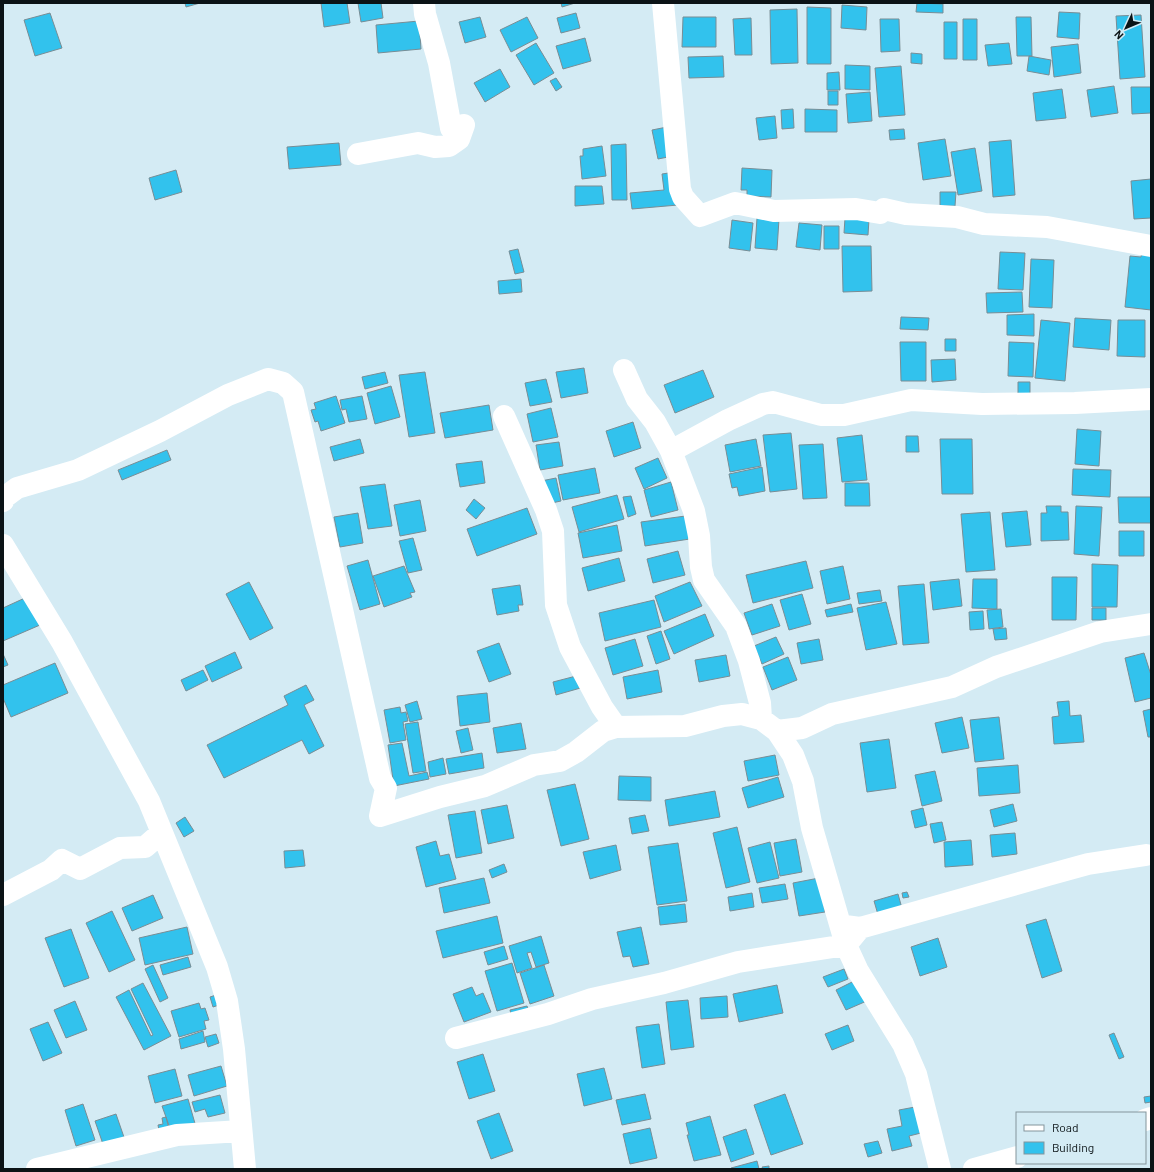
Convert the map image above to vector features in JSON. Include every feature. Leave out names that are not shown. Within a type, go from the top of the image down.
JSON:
[{"type":"main road","points":[[358,154],[418,143],[435,147],[449,146],[459,139],[464,125],[450,128],[439,63],[425,14],[424,3]]},
{"type":"main road","points":[[663,3],[680,189],[683,197],[700,216],[735,203],[774,211],[856,209],[880,213],[884,209],[906,214],[957,217],[984,224],[1047,227],[1151,246]]},
{"type":"main road","points":[[624,370],[637,399],[655,422],[671,452],[694,511],[699,536],[700,567],[704,580],[736,626],[749,661],[760,703],[769,725],[793,755],[803,781],[812,828],[848,933],[858,971],[903,1044],[916,1074],[940,1169]]},
{"type":"main road","points":[[3,501],[4,497],[17,488],[78,470],[160,431],[228,395],[268,378],[283,383],[294,392],[380,778],[386,788],[380,816],[440,797],[486,786],[534,765],[560,761],[576,752],[603,731],[616,727],[685,726],[723,716],[742,714],[769,725],[802,728],[832,714],[952,687],[996,667],[1100,632],[1151,624]]},
{"type":"main road","points":[[671,452],[728,420],[763,404],[773,402],[821,415],[844,415],[911,400],[982,404],[1075,403],[1151,399]]},
{"type":"main road","points":[[504,416],[546,510],[553,531],[556,605],[570,647],[602,707],[616,727]]},
{"type":"main road","points":[[3,545],[62,642],[148,801],[217,967],[227,1001],[234,1049],[245,1169]]},
{"type":"main road","points":[[793,755],[802,728]]},
{"type":"main road","points":[[3,895],[51,870],[62,860],[80,869],[120,848],[145,847],[161,833]]},
{"type":"main road","points":[[456,1038],[548,1014],[592,999],[664,983],[848,933],[1048,874],[1088,864],[1146,855]]},
{"type":"main road","points":[[37,1169],[177,1135],[241,1131]]},
{"type":"main road","points":[[974,1169],[1016,1157]]},
{"type":"building","points":[[185,3],[200,3],[186,7]]},
{"type":"building","points":[[321,3],[347,3],[350,23],[324,27]]},
{"type":"building","points":[[358,3],[381,3],[383,18],[361,22]]},
{"type":"building","points":[[561,3],[575,3],[562,7]]},
{"type":"building","points":[[917,3],[943,4],[943,13],[916,12]]},
{"type":"building","points":[[842,5],[867,7],[866,30],[841,28]]},
{"type":"building","points":[[807,7],[831,8],[831,64],[807,64]]},
{"type":"building","points":[[797,9],[798,63],[771,64],[770,10]]},
{"type":"building","points":[[1059,12],[1080,13],[1079,39],[1057,37]]},
{"type":"building","points":[[50,13],[62,48],[35,56],[24,20]]},
{"type":"building","points":[[576,13],[580,28],[561,33],[557,18]]},
{"type":"building","points":[[1141,15],[1145,77],[1120,79],[1116,16]]},
{"type":"building","points":[[480,17],[486,37],[465,43],[459,22]]},
{"type":"building","points":[[527,17],[538,38],[511,52],[500,30]]},
{"type":"building","points":[[683,17],[716,17],[716,47],[682,47]]},
{"type":"building","points":[[1016,17],[1031,17],[1032,56],[1017,56]]},
{"type":"building","points":[[751,18],[752,55],[735,55],[733,19]]},
{"type":"building","points":[[880,19],[899,19],[900,51],[881,52]]},
{"type":"building","points":[[963,19],[977,19],[977,60],[963,60]]},
{"type":"building","points":[[419,21],[421,49],[378,53],[376,25]]},
{"type":"building","points":[[944,22],[957,22],[957,59],[944,59]]},
{"type":"building","points":[[585,38],[591,61],[563,69],[556,46]]},
{"type":"building","points":[[536,43],[554,73],[534,85],[516,55]]},
{"type":"building","points":[[1009,43],[1012,64],[988,66],[985,45]]},
{"type":"building","points":[[1078,44],[1081,73],[1054,77],[1051,47]]},
{"type":"building","points":[[911,53],[922,54],[922,64],[911,63]]},
{"type":"building","points":[[723,56],[724,77],[689,78],[688,57]]},
{"type":"building","points":[[1029,56],[1051,60],[1049,75],[1027,71]]},
{"type":"building","points":[[845,65],[870,66],[870,90],[845,89]]},
{"type":"building","points":[[901,66],[905,115],[879,117],[875,68]]},
{"type":"building","points":[[500,69],[510,87],[485,102],[474,83]]},
{"type":"building","points":[[839,72],[840,90],[827,90],[827,73]]},
{"type":"building","points":[[556,78],[562,87],[556,91],[550,81]]},
{"type":"building","points":[[1114,86],[1118,113],[1091,117],[1087,90]]},
{"type":"building","points":[[1131,87],[1151,87],[1151,113],[1132,114]]},
{"type":"building","points":[[1062,89],[1066,118],[1036,121],[1033,93]]},
{"type":"building","points":[[828,91],[838,91],[838,105],[828,105]]},
{"type":"building","points":[[870,92],[872,121],[848,123],[846,94]]},
{"type":"building","points":[[793,109],[794,128],[782,129],[781,110]]},
{"type":"building","points":[[805,109],[837,110],[837,132],[805,132]]},
{"type":"building","points":[[775,116],[777,138],[759,140],[756,118]]},
{"type":"building","points":[[667,127],[673,156],[658,159],[652,130]]},
{"type":"building","points":[[904,129],[905,139],[890,140],[889,130]]},
{"type":"building","points":[[945,139],[951,176],[923,180],[918,143]]},
{"type":"building","points":[[1011,140],[1015,195],[993,197],[989,142]]},
{"type":"building","points":[[339,143],[341,165],[289,169],[287,147]]},
{"type":"building","points":[[626,144],[627,200],[612,200],[611,145]]},
{"type":"building","points":[[602,146],[606,176],[582,179],[580,156],[583,156],[583,149]]},
{"type":"building","points":[[975,148],[982,191],[958,195],[951,152]]},
{"type":"building","points":[[742,168],[772,170],[771,197],[747,196],[747,190],[741,190]]},
{"type":"building","points":[[176,170],[182,192],[155,200],[149,178]]},
{"type":"building","points":[[675,172],[678,205],[632,209],[630,193],[664,190],[662,174]]},
{"type":"building","points":[[1151,179],[1151,218],[1134,219],[1131,181]]},
{"type":"building","points":[[575,186],[602,186],[604,204],[575,206]]},
{"type":"building","points":[[940,192],[956,192],[955,206],[940,206]]},
{"type":"building","points":[[757,218],[779,219],[777,250],[755,248]]},
{"type":"building","points":[[845,218],[869,219],[868,235],[844,233]]},
{"type":"building","points":[[732,220],[753,223],[750,251],[729,248]]},
{"type":"building","points":[[799,223],[822,225],[820,250],[796,247]]},
{"type":"building","points":[[824,226],[839,226],[839,249],[824,249]]},
{"type":"building","points":[[842,246],[871,246],[872,291],[843,292]]},
{"type":"building","points":[[518,249],[524,272],[515,274],[509,251]]},
{"type":"building","points":[[1142,251],[1151,252],[1151,310],[1125,307],[1130,256],[1141,257]]},
{"type":"building","points":[[1000,252],[1025,253],[1023,290],[998,289]]},
{"type":"building","points":[[1031,259],[1054,260],[1052,308],[1029,307]]},
{"type":"building","points":[[521,279],[522,292],[499,294],[498,281]]},
{"type":"building","points":[[1022,292],[1023,312],[987,313],[986,293]]},
{"type":"building","points":[[1034,314],[1034,336],[1007,335],[1007,315]]},
{"type":"building","points":[[901,317],[929,318],[928,330],[900,329]]},
{"type":"building","points":[[1075,318],[1111,320],[1109,350],[1073,347]]},
{"type":"building","points":[[1041,320],[1070,323],[1065,381],[1035,378]]},
{"type":"building","points":[[1118,320],[1145,320],[1145,357],[1117,356]]},
{"type":"building","points":[[945,339],[956,339],[956,351],[945,351]]},
{"type":"building","points":[[900,342],[926,342],[926,381],[901,381]]},
{"type":"building","points":[[1009,342],[1034,343],[1033,377],[1008,376]]},
{"type":"building","points":[[955,359],[956,380],[932,382],[931,360]]},
{"type":"building","points":[[584,368],[588,393],[561,398],[556,372]]},
{"type":"building","points":[[703,370],[714,397],[675,413],[664,385]]},
{"type":"building","points":[[385,372],[388,383],[365,389],[362,377]]},
{"type":"building","points":[[425,372],[435,433],[409,437],[399,375]]},
{"type":"building","points":[[546,379],[552,402],[530,406],[525,383]]},
{"type":"building","points":[[1018,382],[1030,382],[1030,394],[1018,394]]},
{"type":"building","points":[[391,386],[400,417],[375,424],[367,393]]},
{"type":"building","points":[[336,396],[345,423],[321,431],[318,421],[315,422],[311,410],[316,409],[314,403]]},
{"type":"building","points":[[362,396],[367,419],[349,422],[346,409],[342,410],[340,400]]},
{"type":"building","points":[[489,405],[493,430],[445,438],[440,413]]},
{"type":"building","points":[[551,408],[558,437],[533,442],[527,414]]},
{"type":"building","points":[[633,422],[641,448],[614,457],[606,431]]},
{"type":"building","points":[[1077,429],[1101,431],[1099,466],[1075,464]]},
{"type":"building","points":[[791,433],[797,489],[770,492],[763,435]]},
{"type":"building","points":[[862,435],[867,480],[842,482],[837,438]]},
{"type":"building","points":[[906,436],[918,436],[919,452],[906,452]]},
{"type":"building","points":[[360,439],[364,453],[334,461],[330,447]]},
{"type":"building","points":[[756,439],[761,466],[730,472],[725,445]]},
{"type":"building","points":[[940,439],[972,439],[973,494],[942,494]]},
{"type":"building","points":[[559,442],[563,466],[540,470],[536,445]]},
{"type":"building","points":[[823,444],[827,498],[803,499],[799,445]]},
{"type":"building","points":[[167,450],[171,460],[122,480],[118,470]]},
{"type":"building","points":[[658,458],[667,478],[644,489],[635,468]]},
{"type":"building","points":[[482,461],[485,483],[460,487],[456,464]]},
{"type":"building","points":[[762,467],[765,491],[739,496],[737,487],[732,488],[729,474]]},
{"type":"building","points":[[595,468],[600,493],[563,500],[558,475]]},
{"type":"building","points":[[1073,469],[1111,470],[1110,497],[1072,495]]},
{"type":"building","points":[[556,478],[561,501],[547,504],[541,481]]},
{"type":"building","points":[[671,482],[678,510],[651,517],[644,490]]},
{"type":"building","points":[[845,483],[869,483],[870,506],[845,506]]},
{"type":"building","points":[[385,484],[392,526],[368,529],[360,487]]},
{"type":"building","points":[[617,495],[624,519],[579,532],[572,507]]},
{"type":"building","points":[[631,496],[636,514],[628,517],[623,497]]},
{"type":"building","points":[[1118,497],[1151,497],[1151,523],[1119,523]]},
{"type":"building","points":[[474,499],[485,508],[476,519],[466,510]]},
{"type":"building","points":[[420,500],[426,531],[400,536],[394,505]]},
{"type":"building","points":[[1046,506],[1061,506],[1061,512],[1068,512],[1069,540],[1041,541],[1041,513],[1047,513]]},
{"type":"building","points":[[1076,506],[1102,507],[1099,556],[1074,554]]},
{"type":"building","points":[[527,508],[537,534],[477,556],[467,529]]},
{"type":"building","points":[[1027,511],[1031,545],[1006,547],[1002,513]]},
{"type":"building","points":[[990,512],[995,570],[966,572],[961,514]]},
{"type":"building","points":[[358,513],[363,543],[340,547],[334,517]]},
{"type":"building","points":[[693,515],[696,538],[645,546],[641,522]]},
{"type":"building","points":[[617,525],[622,551],[583,558],[578,533]]},
{"type":"building","points":[[1119,531],[1144,531],[1144,556],[1119,556]]},
{"type":"building","points":[[413,538],[422,570],[408,573],[399,541]]},
{"type":"building","points":[[678,551],[685,575],[653,583],[647,559]]},
{"type":"building","points":[[619,558],[625,581],[588,591],[582,568]]},
{"type":"building","points":[[368,560],[380,604],[360,610],[347,566]]},
{"type":"building","points":[[806,561],[813,588],[753,603],[746,575]]},
{"type":"building","points":[[1092,564],[1118,565],[1117,607],[1092,607]]},
{"type":"building","points":[[404,566],[415,592],[410,593],[412,597],[384,607],[373,576]]},
{"type":"building","points":[[843,566],[850,599],[827,604],[820,571]]},
{"type":"building","points":[[1052,577],[1077,577],[1076,620],[1052,620]]},
{"type":"building","points":[[959,579],[962,606],[933,610],[930,582]]},
{"type":"building","points":[[973,579],[997,579],[997,609],[972,608]]},
{"type":"building","points":[[249,582],[273,628],[250,640],[226,594]]},
{"type":"building","points":[[690,582],[702,606],[664,622],[655,596]]},
{"type":"building","points":[[924,584],[929,643],[903,645],[898,586]]},
{"type":"building","points":[[520,585],[523,605],[518,605],[519,611],[497,615],[492,589]]},
{"type":"building","points":[[880,590],[882,601],[859,604],[857,593]]},
{"type":"building","points":[[802,594],[811,624],[789,630],[780,600]]},
{"type":"building","points":[[27,597],[40,625],[3,641],[3,608]]},
{"type":"building","points":[[654,600],[661,627],[605,641],[599,613]]},
{"type":"building","points":[[886,602],[897,644],[866,650],[857,608]]},
{"type":"building","points":[[772,604],[780,626],[752,635],[744,613]]},
{"type":"building","points":[[851,604],[853,612],[827,617],[825,610]]},
{"type":"building","points":[[1092,608],[1106,608],[1106,620],[1092,620]]},
{"type":"building","points":[[1001,609],[1003,627],[989,629],[987,610]]},
{"type":"building","points":[[983,611],[984,629],[970,630],[969,612]]},
{"type":"building","points":[[705,614],[714,636],[674,654],[664,631]]},
{"type":"building","points":[[1006,628],[1007,639],[995,640],[993,629]]},
{"type":"building","points":[[661,631],[670,659],[656,664],[647,636]]},
{"type":"building","points":[[776,637],[784,654],[762,664],[754,646]]},
{"type":"building","points":[[635,639],[643,666],[613,675],[605,648]]},
{"type":"building","points":[[819,639],[823,660],[801,664],[797,643]]},
{"type":"building","points":[[499,643],[511,674],[489,682],[477,651]]},
{"type":"building","points":[[235,652],[242,668],[212,682],[205,666]]},
{"type":"building","points":[[1144,653],[1151,675],[1151,698],[1135,702],[1125,658]]},
{"type":"building","points":[[3,654],[8,665],[3,667]]},
{"type":"building","points":[[726,655],[730,676],[699,682],[695,660]]},
{"type":"building","points":[[788,657],[797,680],[772,690],[763,667]]},
{"type":"building","points":[[55,663],[68,693],[11,717],[3,698],[3,685]]},
{"type":"building","points":[[203,670],[208,680],[186,691],[181,680]]},
{"type":"building","points":[[658,670],[662,692],[627,699],[623,677]]},
{"type":"building","points":[[580,675],[584,687],[556,695],[553,682]]},
{"type":"building","points":[[306,685],[314,700],[304,705],[324,746],[309,754],[302,740],[224,778],[207,745],[288,705],[284,696]]},
{"type":"building","points":[[487,693],[490,722],[460,726],[457,696]]},
{"type":"building","points":[[417,701],[422,719],[410,722],[405,705]]},
{"type":"building","points":[[1069,701],[1070,716],[1081,715],[1084,742],[1054,744],[1052,717],[1059,716],[1057,702]]},
{"type":"building","points":[[400,707],[401,713],[406,712],[408,721],[403,722],[406,740],[390,743],[384,710]]},
{"type":"building","points":[[1151,709],[1151,737],[1148,737],[1143,711]]},
{"type":"building","points":[[962,717],[969,748],[942,753],[935,723]]},
{"type":"building","points":[[999,717],[1004,759],[975,762],[970,720]]},
{"type":"building","points":[[418,722],[426,771],[413,773],[405,724]]},
{"type":"building","points":[[521,723],[526,749],[497,753],[493,728]]},
{"type":"building","points":[[468,728],[473,750],[461,753],[456,731]]},
{"type":"building","points":[[889,739],[896,788],[867,792],[860,743]]},
{"type":"building","points":[[402,743],[409,776],[427,772],[429,779],[394,786],[388,745]]},
{"type":"building","points":[[482,753],[484,768],[449,774],[446,759]]},
{"type":"building","points":[[775,755],[779,775],[748,781],[744,761]]},
{"type":"building","points":[[443,758],[446,774],[430,777],[428,762]]},
{"type":"building","points":[[1018,765],[1020,793],[979,796],[977,768]]},
{"type":"building","points":[[935,771],[942,801],[922,806],[915,775]]},
{"type":"building","points":[[619,776],[651,777],[651,801],[618,800]]},
{"type":"building","points":[[778,777],[784,797],[748,808],[742,788]]},
{"type":"building","points":[[575,784],[589,839],[561,846],[547,790]]},
{"type":"building","points":[[715,791],[720,817],[669,826],[665,800]]},
{"type":"building","points":[[1013,804],[1017,821],[994,827],[990,810]]},
{"type":"building","points":[[507,805],[514,838],[488,844],[481,810]]},
{"type":"building","points":[[923,808],[927,825],[915,828],[911,811]]},
{"type":"building","points":[[475,811],[482,853],[456,858],[448,815]]},
{"type":"building","points":[[645,815],[649,831],[632,834],[629,818]]},
{"type":"building","points":[[185,817],[194,831],[184,837],[176,823]]},
{"type":"building","points":[[942,822],[946,840],[934,843],[930,824]]},
{"type":"building","points":[[737,827],[750,882],[726,888],[713,833]]},
{"type":"building","points":[[1015,833],[1017,854],[992,857],[990,835]]},
{"type":"building","points":[[796,839],[802,872],[780,876],[774,843]]},
{"type":"building","points":[[971,840],[973,865],[945,867],[944,842]]},
{"type":"building","points":[[436,841],[440,856],[449,854],[456,879],[426,887],[416,847]]},
{"type":"building","points":[[770,842],[779,878],[757,883],[748,848]]},
{"type":"building","points":[[678,843],[687,901],[657,905],[648,847]]},
{"type":"building","points":[[616,845],[621,870],[590,879],[583,852]]},
{"type":"building","points":[[303,850],[305,866],[285,868],[284,851]]},
{"type":"building","points":[[504,864],[507,872],[492,878],[489,870]]},
{"type":"building","points":[[484,878],[490,903],[444,913],[439,888]]},
{"type":"building","points":[[819,878],[825,912],[799,916],[793,883]]},
{"type":"building","points":[[785,884],[788,899],[762,903],[759,888]]},
{"type":"building","points":[[907,892],[909,897],[903,898],[902,893]]},
{"type":"building","points":[[752,893],[754,907],[730,911],[728,897]]},
{"type":"building","points":[[898,894],[903,912],[879,918],[874,901]]},
{"type":"building","points":[[153,895],[163,918],[132,931],[122,908]]},
{"type":"building","points":[[685,904],[687,922],[660,925],[658,907]]},
{"type":"building","points":[[112,911],[135,960],[109,972],[86,923]]},
{"type":"building","points":[[497,916],[503,943],[443,958],[436,931]]},
{"type":"building","points":[[1046,919],[1062,971],[1042,978],[1026,925]]},
{"type":"building","points":[[187,927],[193,954],[145,965],[139,938]]},
{"type":"building","points":[[641,927],[649,964],[633,967],[630,956],[623,957],[617,932]]},
{"type":"building","points":[[71,929],[89,978],[64,987],[45,938]]},
{"type":"building","points":[[541,936],[549,963],[536,967],[531,952],[527,953],[532,968],[517,973],[509,946]]},
{"type":"building","points":[[938,938],[947,967],[920,976],[911,947]]},
{"type":"building","points":[[504,946],[508,959],[488,965],[484,952]]},
{"type":"building","points":[[188,957],[191,967],[163,975],[160,965]]},
{"type":"building","points":[[512,963],[524,1003],[497,1011],[485,971]]},
{"type":"building","points":[[153,965],[168,998],[160,1002],[145,969]]},
{"type":"building","points":[[544,965],[554,996],[530,1004],[520,973]]},
{"type":"building","points":[[844,969],[848,979],[828,987],[823,977]]},
{"type":"building","points":[[858,979],[869,1000],[846,1010],[836,990]]},
{"type":"building","points":[[143,983],[171,1036],[144,1050],[116,997],[129,990],[151,1036],[153,1035],[131,989]]},
{"type":"building","points":[[777,985],[783,1013],[739,1022],[733,994]]},
{"type":"building","points":[[472,987],[476,996],[483,993],[491,1012],[464,1022],[453,994]]},
{"type":"building","points":[[219,994],[222,1004],[213,1007],[210,997]]},
{"type":"building","points":[[727,996],[728,1017],[701,1019],[700,998]]},
{"type":"building","points":[[688,1000],[694,1047],[671,1050],[666,1002]]},
{"type":"building","points":[[75,1001],[87,1030],[66,1038],[54,1010]]},
{"type":"building","points":[[199,1003],[201,1009],[205,1008],[209,1020],[204,1021],[206,1029],[179,1037],[171,1011]]},
{"type":"building","points":[[527,1006],[530,1014],[512,1019],[510,1010]]},
{"type":"building","points":[[48,1022],[62,1053],[43,1061],[30,1029]]},
{"type":"building","points":[[659,1024],[665,1064],[642,1068],[636,1027]]},
{"type":"building","points":[[848,1025],[854,1041],[832,1050],[825,1034]]},
{"type":"building","points":[[203,1031],[205,1042],[181,1049],[179,1039]]},
{"type":"building","points":[[1114,1033],[1124,1057],[1119,1059],[1109,1035]]},
{"type":"building","points":[[216,1034],[219,1043],[208,1047],[205,1037]]},
{"type":"building","points":[[483,1054],[495,1091],[469,1099],[457,1062]]},
{"type":"building","points":[[221,1066],[227,1086],[194,1096],[188,1075]]},
{"type":"building","points":[[604,1068],[612,1099],[584,1106],[577,1074]]},
{"type":"building","points":[[175,1069],[182,1096],[155,1103],[148,1076]]},
{"type":"building","points":[[645,1094],[651,1119],[622,1125],[616,1100]]},
{"type":"building","points":[[785,1094],[803,1144],[771,1155],[754,1105]]},
{"type":"building","points":[[220,1095],[225,1113],[208,1117],[205,1109],[195,1112],[192,1102]]},
{"type":"building","points":[[1151,1096],[1151,1102],[1145,1103],[1144,1097]]},
{"type":"building","points":[[188,1099],[196,1127],[172,1134],[162,1106]]},
{"type":"building","points":[[83,1104],[95,1140],[76,1146],[65,1110]]},
{"type":"building","points":[[915,1107],[921,1133],[909,1136],[912,1146],[892,1151],[887,1129],[902,1126],[899,1110]]},
{"type":"building","points":[[499,1113],[513,1151],[491,1159],[477,1121]]},
{"type":"building","points":[[116,1114],[126,1143],[105,1150],[95,1121]]},
{"type":"building","points":[[710,1116],[721,1155],[694,1161],[687,1135],[689,1135],[686,1123]]},
{"type":"building","points":[[166,1117],[170,1133],[160,1136],[158,1125],[163,1124],[162,1118]]},
{"type":"building","points":[[650,1128],[657,1158],[630,1164],[623,1134]]},
{"type":"building","points":[[746,1129],[754,1154],[731,1162],[723,1137]]},
{"type":"building","points":[[878,1141],[882,1153],[868,1157],[864,1144]]},
{"type":"building","points":[[757,1161],[759,1169],[731,1169],[731,1168]]},
{"type":"building","points":[[769,1166],[769,1169],[763,1169],[762,1167]]}]
